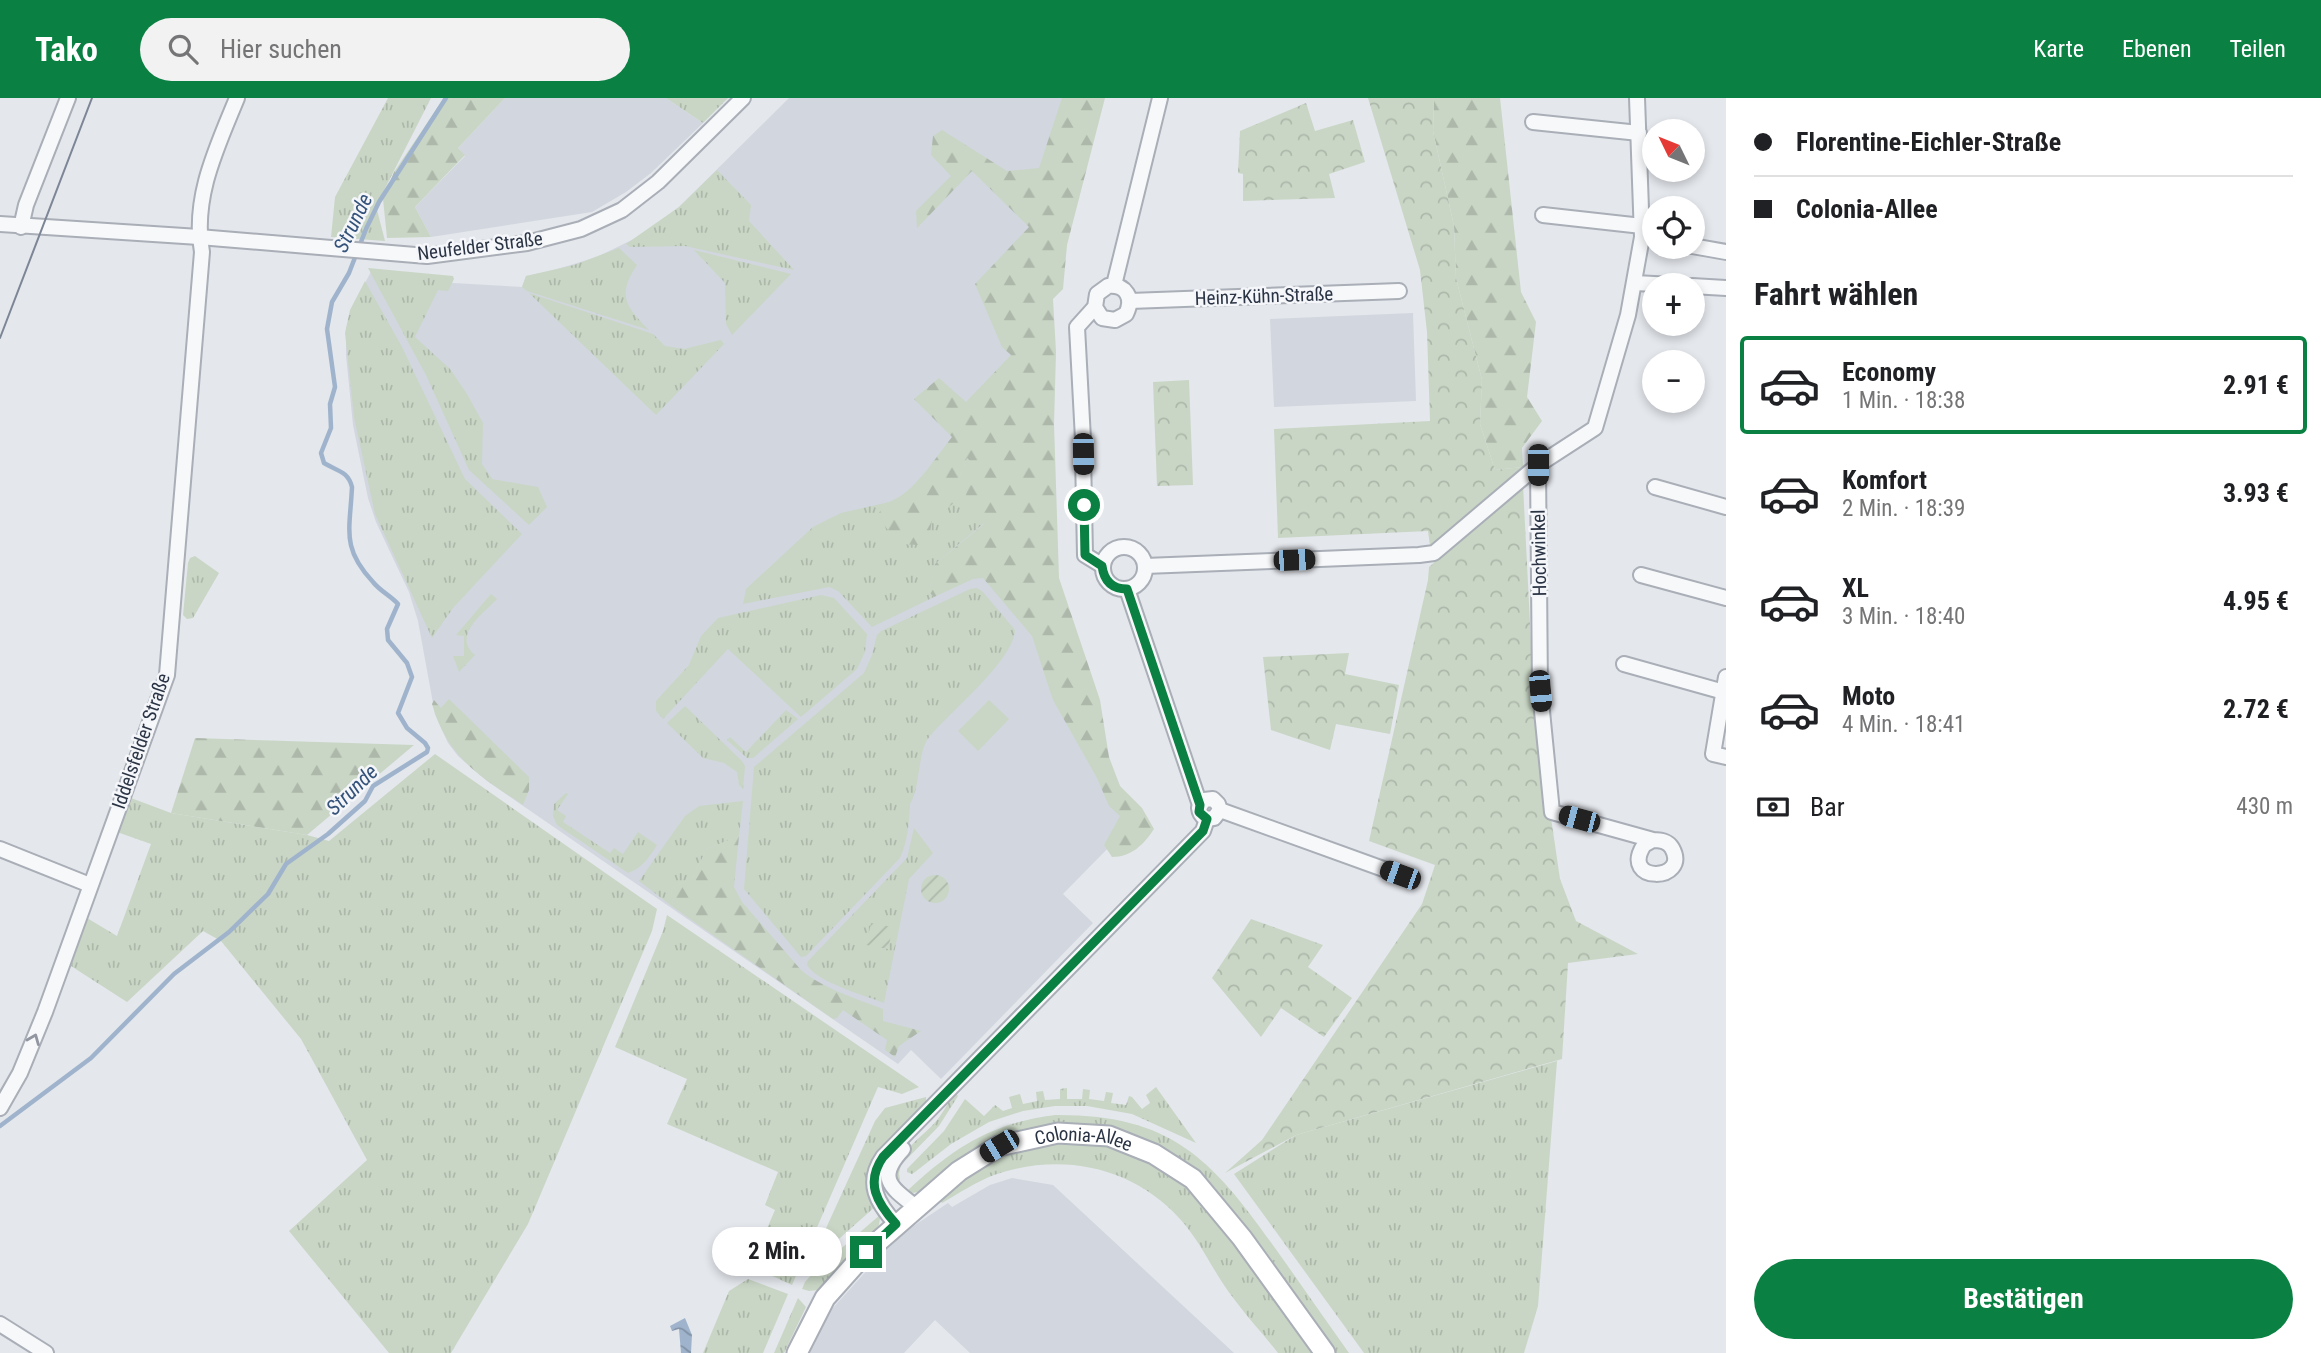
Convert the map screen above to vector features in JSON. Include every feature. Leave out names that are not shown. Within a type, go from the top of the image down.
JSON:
[{"type":"main road","name":"Colonia-Allee","points":[[797,1353],[825,1298],[866,1252],[916,1207],[959,1171],[999,1146],[1058,1133],[1109,1136],[1132,1144],[1175,1166],[1200,1187],[1242,1238],[1325,1353]]},
{"type":"street","points":[[22,226],[26,205],[68,98]]},
{"type":"street","name":"Iddelsfelder Straße","points":[[3,1105],[20,1073],[45,1012],[167,676],[202,252],[199,237],[202,196],[210,164],[237,98]]},
{"type":"street","name":"Neufelder Straße","points":[[0,224],[427,256],[527,243],[581,229],[622,210],[641,197],[743,98]]},
{"type":"street","points":[[1114,285],[1160,98]]},
{"type":"street","points":[[1637,98],[1643,196]]},
{"type":"street","points":[[1533,122],[1639,133]]},
{"type":"street","points":[[1543,215],[1642,233]]},
{"type":"street","points":[[1705,248],[1726,252]]},
{"type":"street","points":[[1145,566],[1434,553],[1538,465],[1595,428],[1628,315],[1642,252]]},
{"type":"street","points":[[1635,283],[1642,283]]},
{"type":"street","points":[[1095,307],[1102,318],[1115,320],[1126,314],[1130,301],[1125,290],[1114,285],[1102,289],[1097,294],[1095,307],[1077,327],[1085,555],[1102,566]]},
{"type":"street","points":[[1705,287],[1726,288]]},
{"type":"street","name":"Heinz-Kühn-Straße","points":[[1130,301],[1399,291]]},
{"type":"street","name":"Hochwinkel","points":[[1538,465],[1540,691],[1552,812],[1653,840]]},
{"type":"street","points":[[1655,488],[1726,507]]},
{"type":"street","points":[[1120,547],[1128,547],[1140,553],[1145,566],[1139,583],[1121,589],[1109,584],[1102,566],[1108,553],[1120,547]]},
{"type":"street","points":[[1641,575],[1726,598]]},
{"type":"street","points":[[1127,589],[1200,805],[1199,812],[1207,819],[1214,818],[1220,810]]},
{"type":"street","points":[[1624,664],[1724,692]]},
{"type":"street","points":[[1726,677],[1713,754],[1726,757]]},
{"type":"street","points":[[1200,805],[1207,799],[1213,799],[1220,810]]},
{"type":"street","points":[[1220,810],[1400,875]]},
{"type":"street","points":[[896,1224],[883,1208],[875,1190],[873,1175],[883,1157],[1203,831],[1207,819]]},
{"type":"street","points":[[0,849],[90,885]]},
{"type":"street","points":[[916,1207],[894,1189],[888,1180],[888,1170],[918,1122]]},
{"type":"street","points":[[0,1324],[46,1353]]},
{"type":"shaded area","points":[[505,98],[666,98],[703,123],[651,173],[592,212],[431,237],[415,207],[465,156],[458,148]]},
{"type":"shaded area","points":[[789,98],[1086,98],[1040,357],[1060,600],[1108,759],[1137,824],[1117,839],[1063,894],[1093,923],[941,1079],[911,1050],[898,1064],[487,781],[458,756],[448,743],[435,714],[418,621],[409,592],[376,522],[368,498],[353,425],[346,329],[353,305],[372,270],[453,283],[522,287],[526,276],[597,257],[640,236],[679,207]]},
{"type":"shaded area","points":[[1413,313],[1416,401],[1274,407],[1270,319]]},
{"type":"shaded area","points":[[1012,1178],[1053,1185],[1234,1353],[970,1353],[935,1320],[904,1353],[809,1353],[832,1309],[888,1247],[948,1203],[952,1207],[990,1185]]},
{"type":"green space","points":[[388,98],[431,98],[376,206],[385,241],[331,237],[335,197]]},
{"type":"green space","points":[[444,98],[505,98],[458,148],[465,155],[415,207],[431,237],[387,238],[383,199],[394,172]]},
{"type":"green space","points":[[666,98],[728,98],[703,123]]},
{"type":"green space","points":[[1062,98],[1105,98],[1067,245],[1063,289],[1053,299],[1059,578],[1100,700],[1109,757],[1120,786],[1142,808],[1154,829],[1137,849],[1126,855],[1112,857],[1104,845],[1120,816],[1109,806],[1097,778],[1053,700],[1032,636],[983,578],[973,579],[934,597],[929,592],[935,564],[984,524],[971,517],[964,500],[970,483],[983,473],[967,458],[957,484],[955,502],[944,511],[916,504],[932,519],[930,533],[920,545],[898,544],[879,513],[885,503],[895,500],[913,485],[952,437],[914,399],[939,378],[966,402],[1011,355],[1002,347],[975,284],[1029,227],[972,171],[917,228],[916,211],[951,176],[931,155],[933,136],[942,130],[1007,171],[1039,168]]},
{"type":"green space","points":[[1368,98],[1434,98],[1433,131],[1454,226],[1456,278],[1482,380],[1480,424],[1495,470],[1523,467],[1430,546],[1428,531],[1278,538],[1274,429],[1430,421],[1427,332],[1420,270]]},
{"type":"green space","points":[[1434,98],[1500,98],[1521,292],[1536,322],[1527,397],[1542,421],[1522,448],[1523,467],[1495,470],[1480,424],[1482,380],[1456,278],[1454,226],[1433,131]]},
{"type":"green space","points":[[1306,103],[1315,131],[1353,120],[1365,162],[1329,174],[1335,198],[1243,201],[1243,174],[1238,173],[1240,131]]},
{"type":"green space","points":[[717,170],[751,205],[749,221],[794,270],[685,246],[630,247],[626,244],[679,207]]},
{"type":"green space","points":[[619,248],[637,265],[627,284],[626,300],[634,314],[649,330],[527,291],[522,287],[526,276],[574,265]]},
{"type":"green space","points":[[694,250],[791,274],[732,335],[726,324],[725,283]]},
{"type":"green space","points":[[368,268],[453,276],[448,291],[438,290],[415,337],[450,369],[483,423],[482,464],[492,479],[538,487],[547,507],[529,525],[469,470],[426,375]]},
{"type":"green space","points":[[365,281],[402,347],[465,479],[522,534],[453,608],[432,638],[375,514],[354,417],[345,333],[350,310]]},
{"type":"green space","points":[[529,293],[653,334],[665,346],[684,349],[721,340],[724,344],[656,415]]},
{"type":"green space","points":[[1189,380],[1193,485],[1157,486],[1153,382]]},
{"type":"green space","points":[[967,458],[984,473],[984,523],[935,564],[929,592],[934,597],[872,627],[838,591],[829,587],[743,604],[746,589],[813,527],[841,513],[885,503],[880,513],[915,504],[957,484]]},
{"type":"green space","points":[[1523,485],[1534,702],[1560,879],[1576,921],[1638,954],[1568,963],[1562,1059],[1296,1135],[1225,1173],[1262,1140],[1422,904],[1435,865],[1369,841],[1429,567]]},
{"type":"green space","points":[[195,556],[219,573],[193,618],[187,619],[183,615],[188,563],[190,558]]},
{"type":"green space","points":[[977,588],[1015,630],[1012,642],[993,670],[926,742],[900,858],[806,956],[801,957],[744,889],[754,767],[864,673],[877,635],[881,631]]},
{"type":"green space","points":[[491,594],[497,599],[468,632],[469,647],[475,655],[459,672],[453,656],[464,656],[464,636],[456,635]]},
{"type":"green space","points":[[821,595],[834,598],[867,634],[865,652],[857,669],[801,717],[728,649],[663,719],[656,711],[656,701],[689,665],[701,636],[718,618]]},
{"type":"green space","points":[[1349,653],[1345,674],[1399,685],[1390,734],[1336,724],[1330,750],[1271,730],[1263,657]]},
{"type":"green space","points":[[449,699],[529,777],[529,790],[523,805],[467,764],[446,738],[432,704],[434,700],[441,708]]},
{"type":"green space","points":[[989,700],[1009,719],[978,751],[958,731]]},
{"type":"green space","points":[[685,706],[742,761],[745,766],[743,789],[739,785],[737,772],[724,763],[703,758],[667,723]]},
{"type":"green space","points":[[786,710],[798,719],[753,758],[747,758],[727,740],[730,737],[746,752]]},
{"type":"green space","points":[[195,738],[414,745],[307,835],[171,813]]},
{"type":"green space","points":[[435,754],[657,909],[652,931],[528,1224],[451,1353],[389,1353],[289,1231],[367,1160],[301,1039],[221,941],[203,931],[127,1002],[71,966],[87,918],[117,936],[151,844],[117,832],[131,798],[171,813],[329,841]]},
{"type":"green space","points":[[568,794],[557,810],[566,816],[563,822],[610,853],[614,848],[623,854],[638,832],[657,845],[642,865],[628,873],[557,825],[553,816],[554,804]]},
{"type":"green space","points":[[743,801],[739,836],[707,849],[693,876],[671,889],[673,907],[639,881],[685,816],[699,806]]},
{"type":"green space","points":[[914,828],[933,853],[909,879],[884,1003],[831,983],[807,965],[907,858]]},
{"type":"green space","points":[[739,836],[734,887],[742,902],[801,970],[830,988],[883,1009],[883,1021],[921,1031],[899,1046],[895,1057],[885,1050],[887,1040],[843,1010],[833,1019],[673,907],[671,889],[693,876],[707,849]]},
{"type":"green space","points":[[935,875],[945,879],[949,889],[945,899],[935,903],[925,899],[921,889],[925,879]]},
{"type":"green space","points":[[667,915],[919,1087],[902,1094],[878,1087],[792,1285],[748,1265],[742,1259],[744,1255],[754,1259],[775,1210],[765,1205],[778,1172],[667,1124],[687,1079],[615,1047],[663,931]]},
{"type":"green space","points":[[1251,919],[1323,945],[1308,967],[1352,998],[1324,1037],[1281,1008],[1261,1037],[1212,978]]},
{"type":"green space","points":[[871,923],[893,927],[888,949],[866,945]]},
{"type":"green space","points":[[1557,1061],[1538,1306],[1524,1353],[1364,1353],[1234,1174],[1296,1135]]},
{"type":"green space","points":[[1156,1087],[1196,1143],[1132,1114],[1087,1106],[1055,1106],[1023,1111],[989,1122],[951,1144],[912,1174],[907,1172],[944,1131],[965,1099],[984,1116],[995,1105],[1003,1111],[1012,1108],[1009,1097],[1020,1094],[1023,1104],[1037,1101],[1036,1092],[1043,1091],[1045,1100],[1060,1099],[1060,1089],[1067,1088],[1067,1099],[1082,1099],[1083,1089],[1090,1090],[1089,1099],[1104,1101],[1106,1092],[1113,1093],[1111,1103],[1126,1105],[1129,1096],[1142,1109],[1150,1103],[1146,1095]]},
{"type":"green space","points":[[955,1092],[958,1096],[939,1126],[901,1165],[900,1180],[896,1182],[895,1172],[903,1155],[934,1123]]},
{"type":"green space","points":[[926,1097],[926,1105],[870,1167],[869,1187],[877,1205],[813,1262],[875,1121],[885,1108]]},
{"type":"green space","points":[[1055,1115],[1095,1117],[1129,1123],[1159,1133],[1185,1148],[1208,1167],[1252,1217],[1349,1353],[1335,1353],[1215,1188],[1189,1164],[1167,1149],[1142,1138],[1097,1125],[1063,1124],[1034,1128],[1008,1135],[922,1191],[907,1191],[941,1162],[974,1140],[1011,1124]]},
{"type":"green space","points":[[1079,1142],[1117,1148],[1139,1156],[1196,1192],[1316,1353],[1278,1353],[1227,1289],[1180,1219],[1161,1201],[1118,1176],[1094,1168],[1070,1165],[1019,1168],[974,1184],[942,1203],[939,1199],[972,1174],[1003,1157],[1037,1146]]},
{"type":"green space","points":[[881,1214],[878,1229],[818,1290],[802,1289],[814,1272]]},
{"type":"green space","points":[[748,1279],[788,1294],[763,1353],[703,1353],[729,1291]]},
{"type":"green space","points":[[798,1298],[806,1307],[784,1353],[774,1353]]},
{"type":"water","points":[[685,1318],[692,1335],[691,1353],[681,1353],[679,1329],[672,1331],[670,1326]]},
{"type":"waterway","name":"Strunde","points":[[0,1126],[91,1058],[174,974],[229,932],[268,894],[286,864],[328,834],[365,801],[373,786],[427,752],[425,743],[407,728],[398,713],[412,677],[407,663],[388,640],[387,629],[398,604],[376,585],[356,559],[349,527],[352,487],[345,474],[324,463],[321,453],[331,428],[330,404],[335,387],[327,329],[332,302],[349,273],[379,202],[446,98]]},
{"type":"tram line","points":[[0,338],[92,98]]},
{"type":"route","points":[[866,1252],[896,1224],[883,1208],[875,1190],[873,1175],[883,1157],[1203,831],[1207,819],[1199,812],[1200,805],[1127,589],[1109,584],[1102,566],[1085,555],[1084,505]]}]
